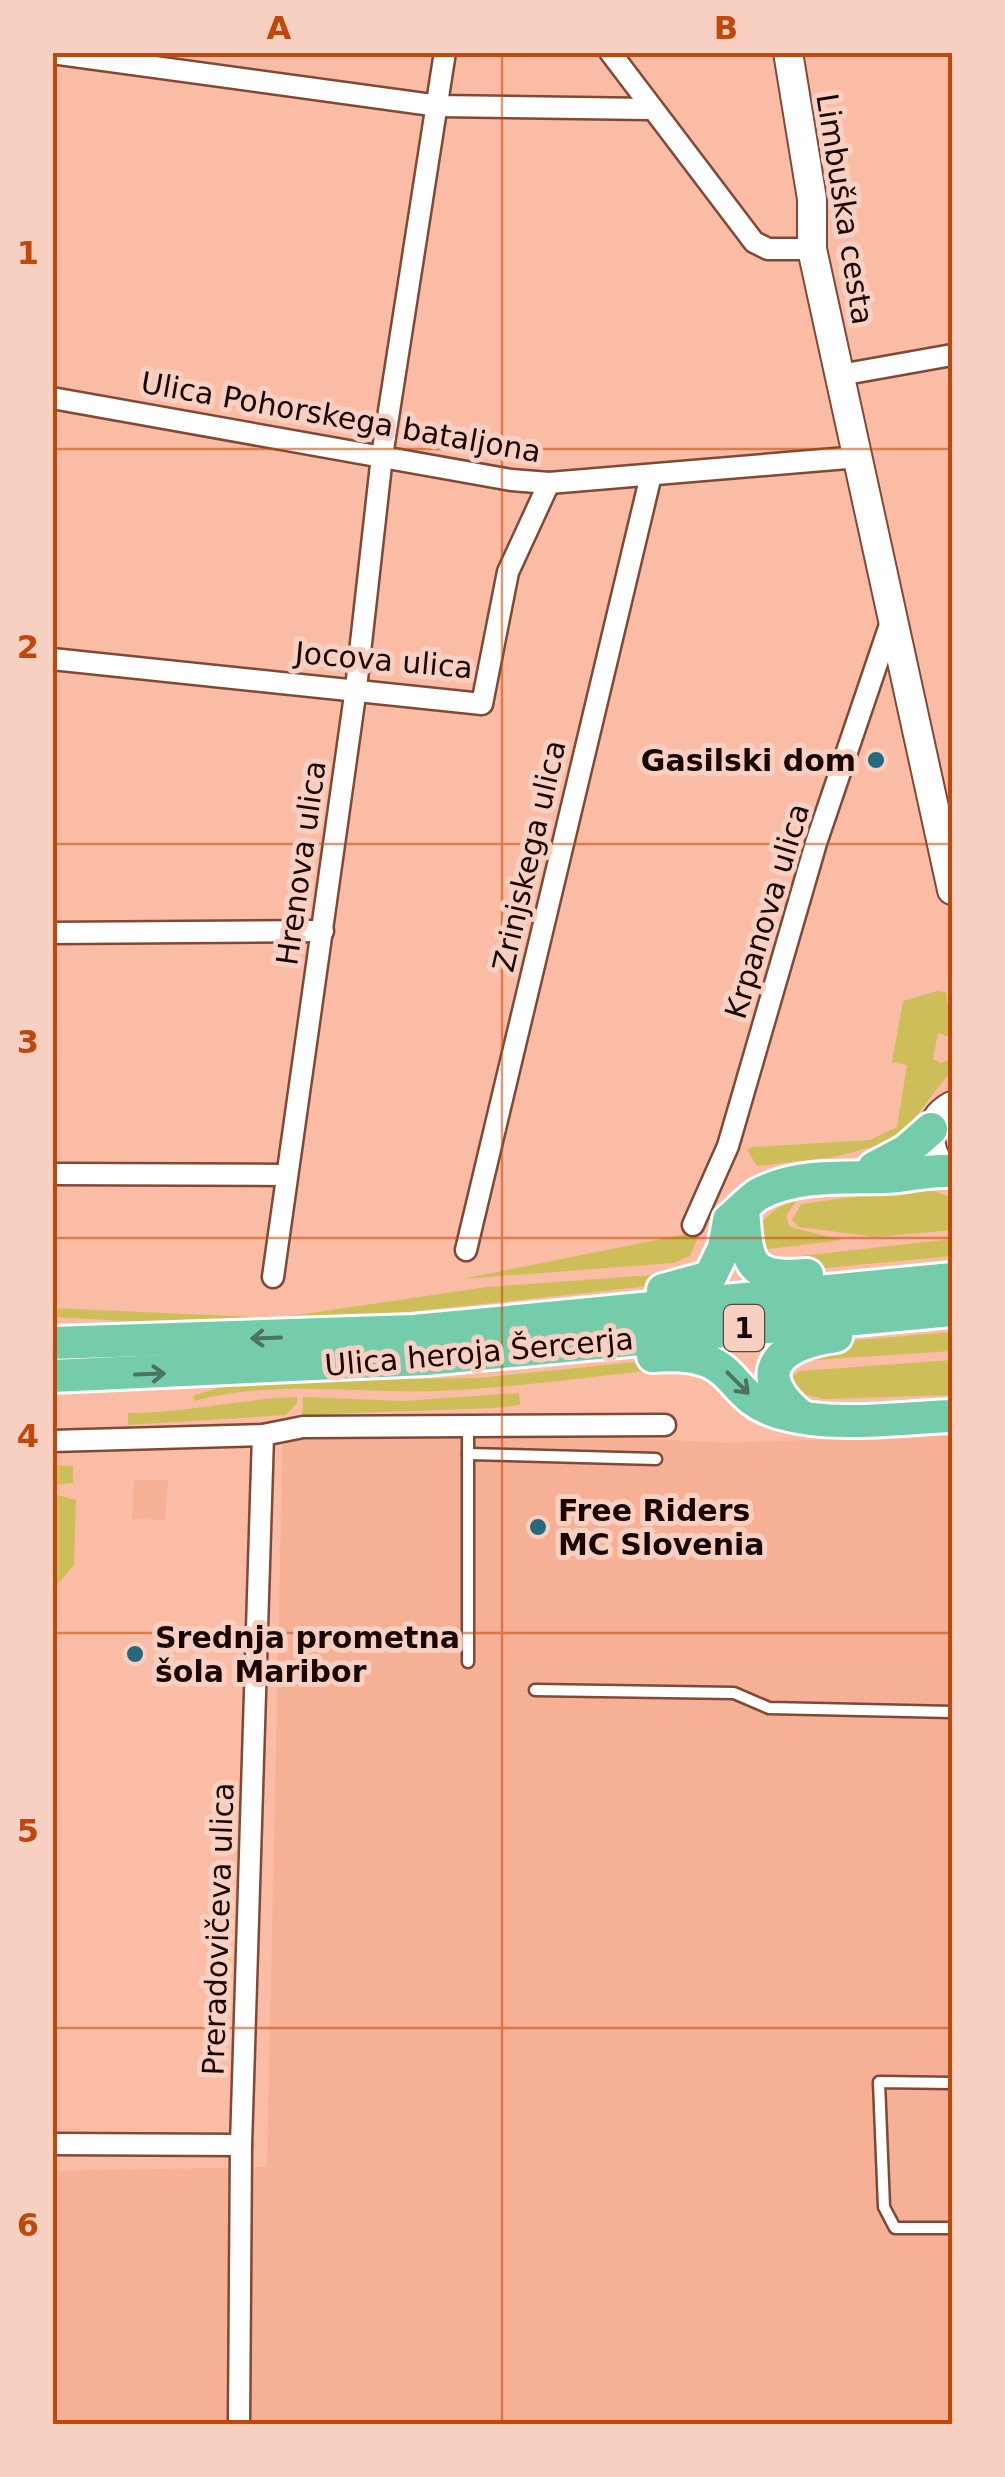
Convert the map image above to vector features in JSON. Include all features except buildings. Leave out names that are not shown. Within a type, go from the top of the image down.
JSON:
[{"type":"main road","name":"Limbuška cesta","points":[[788,52],[812,200],[812,249],[952,890]]},
{"type":"main road","points":[[942,1117],[932,1154],[950,1173]]},
{"type":"main road","points":[[743,1209],[774,1188],[866,1173],[906,1151],[942,1117]]},
{"type":"main road","points":[[866,1173],[883,1177],[915,1170],[950,1173]]},
{"type":"main road","name":"1","points":[[743,1209],[747,1254],[765,1274],[836,1272],[882,1285]]},
{"type":"main road","name":"1","points":[[579,1331],[622,1295],[675,1288],[710,1277],[724,1248],[729,1220],[743,1209]]},
{"type":"main road","name":"1","points":[[52,1342],[579,1331],[882,1285],[952,1279]]},
{"type":"main road","name":"1","points":[[802,1417],[782,1401],[774,1386],[773,1370],[784,1352],[818,1338],[864,1333],[904,1313],[952,1310]]},
{"type":"main road","name":"Ulica heroja Šercerja","points":[[52,1376],[344,1365],[579,1331],[904,1313]]},
{"type":"main road","name":"1","points":[[579,1331],[613,1359],[687,1353],[711,1359],[766,1408],[802,1417],[952,1416]]},
{"type":"street","points":[[52,52],[439,106],[648,109]]},
{"type":"street","name":"Hrenova ulica","points":[[274,1277],[356,688],[382,456],[445,52]]},
{"type":"street","points":[[610,52],[648,109],[754,242],[768,249],[812,249]]},
{"type":"street","points":[[840,375],[952,356]]},
{"type":"street","name":"Ulica Pohorskega bataljona","points":[[52,398],[511,480],[549,483],[859,458]]},
{"type":"street","name":"Zrinjskega ulica","points":[[466,1250],[651,476]]},
{"type":"street","name":"Jocova ulica","points":[[52,659],[482,704],[508,572],[549,483]]},
{"type":"street","name":"Krpanova ulica","points":[[693,1225],[728,1146],[816,843],[894,612]]},
{"type":"street","points":[[52,933],[323,931]]},
{"type":"street","points":[[52,1174],[286,1175]]},
{"type":"street","points":[[52,1441],[263,1436],[304,1428],[665,1424]]},
{"type":"street","name":"Preradovičeva ulica","points":[[239,2424],[240,2146],[263,1436]]},
{"type":"street","points":[[52,2144],[240,2146]]},
{"type":"lane","points":[[468,1428],[468,1662]]},
{"type":"lane","points":[[468,1454],[656,1458]]},
{"type":"lane","points":[[535,1690],[734,1693],[769,1708],[952,1712]]},
{"type":"lane","points":[[952,2083],[878,2082],[884,2206],[895,2228],[952,2228]]},
{"type":"shaded area","points":[[946,992],[952,1038],[938,1033],[933,1059],[941,1063],[952,1058],[951,1071],[903,1133],[883,1144],[834,1157],[757,1166],[747,1150],[752,1147],[870,1140],[897,1127],[907,1065],[892,1062],[903,1001]]},
{"type":"shaded area","points":[[925,1187],[952,1198],[952,1230],[876,1237],[799,1227],[792,1220],[801,1204]]},
{"type":"shaded area","points":[[797,1200],[786,1216],[790,1227],[842,1240],[762,1250],[762,1221],[779,1207]]},
{"type":"shaded area","points":[[701,1231],[690,1256],[673,1263],[462,1279]]},
{"type":"shaded area","points":[[952,1239],[952,1256],[794,1271],[765,1260]]},
{"type":"shaded area","points":[[666,1274],[649,1286],[325,1321],[199,1325],[53,1317],[52,1308],[277,1318],[487,1287]]},
{"type":"shaded area","points":[[952,1332],[952,1351],[798,1361],[822,1343]]},
{"type":"shaded area","points":[[675,1358],[674,1368],[497,1387],[438,1391],[285,1389],[224,1394],[194,1401],[193,1396],[240,1381],[478,1378]]},
{"type":"shaded area","points":[[952,1360],[952,1395],[824,1399],[798,1393],[790,1378],[800,1371]]},
{"type":"shaded area","points":[[519,1393],[520,1405],[494,1408],[302,1415],[303,1397],[403,1401]]},
{"type":"shaded area","points":[[297,1397],[297,1403],[286,1415],[128,1425],[128,1413]]},
{"type":"shaded area","points":[[372,1423],[725,1443],[952,1435],[952,2424],[53,2424],[52,2171],[267,2167],[283,1424]]},
{"type":"shaded area","points":[[53,1465],[73,1466],[73,1483],[55,1485],[54,1494],[76,1500],[74,1565],[57,1585],[52,1582]]},
{"type":"shaded area","points":[[134,1480],[168,1480],[165,1520],[132,1519]]},
{"type":"place","name":"Gasilski dom","points":[[876,760]]},
{"type":"place","name":"Free Riders MC Slovenia","points":[[538,1527]]},
{"type":"place","name":"Srednja prometna šola Maribor","points":[[135,1654]]}]
